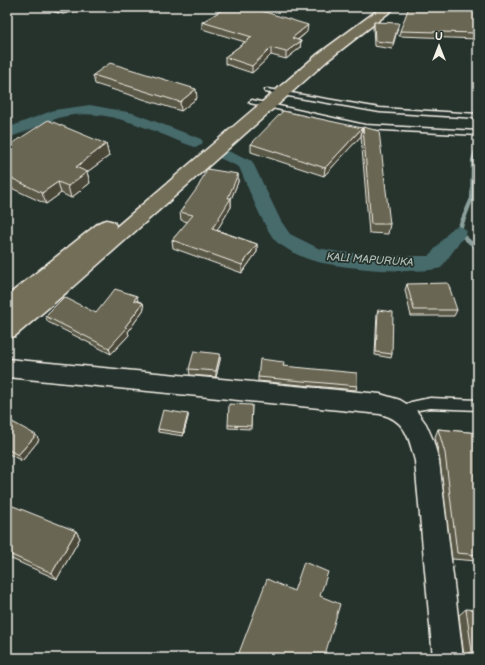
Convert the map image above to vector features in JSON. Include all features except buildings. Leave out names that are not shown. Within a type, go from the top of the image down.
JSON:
[{"type":"highway","points":[[7,330],[61,286],[126,220],[266,98],[377,7]]},
{"type":"highway","points":[[266,98],[390,7]]},
{"type":"highway","points":[[7,308],[126,220]]},
{"type":"street","points":[[51,7],[63,9],[78,7]]},
{"type":"street","points":[[7,368],[376,404],[389,406],[402,411],[411,418],[419,433],[427,461],[448,658]]},
{"type":"lane","points":[[266,98],[380,110],[478,116]]},
{"type":"lane","points":[[266,98],[365,127],[478,133]]},
{"type":"lane","points":[[402,411],[413,405],[424,402],[478,405]]},
{"type":"waterway","name":"KALI MAPURUKA","points":[[7,133],[59,113],[90,109],[128,116],[195,142]]},
{"type":"waterway","points":[[478,145],[473,160],[472,198],[458,232],[478,249]]},
{"type":"waterway","name":"KALI MAPURUKA","points":[[223,154],[246,164],[273,222],[284,238],[313,254],[339,259],[397,263],[434,263],[458,232]]}]
